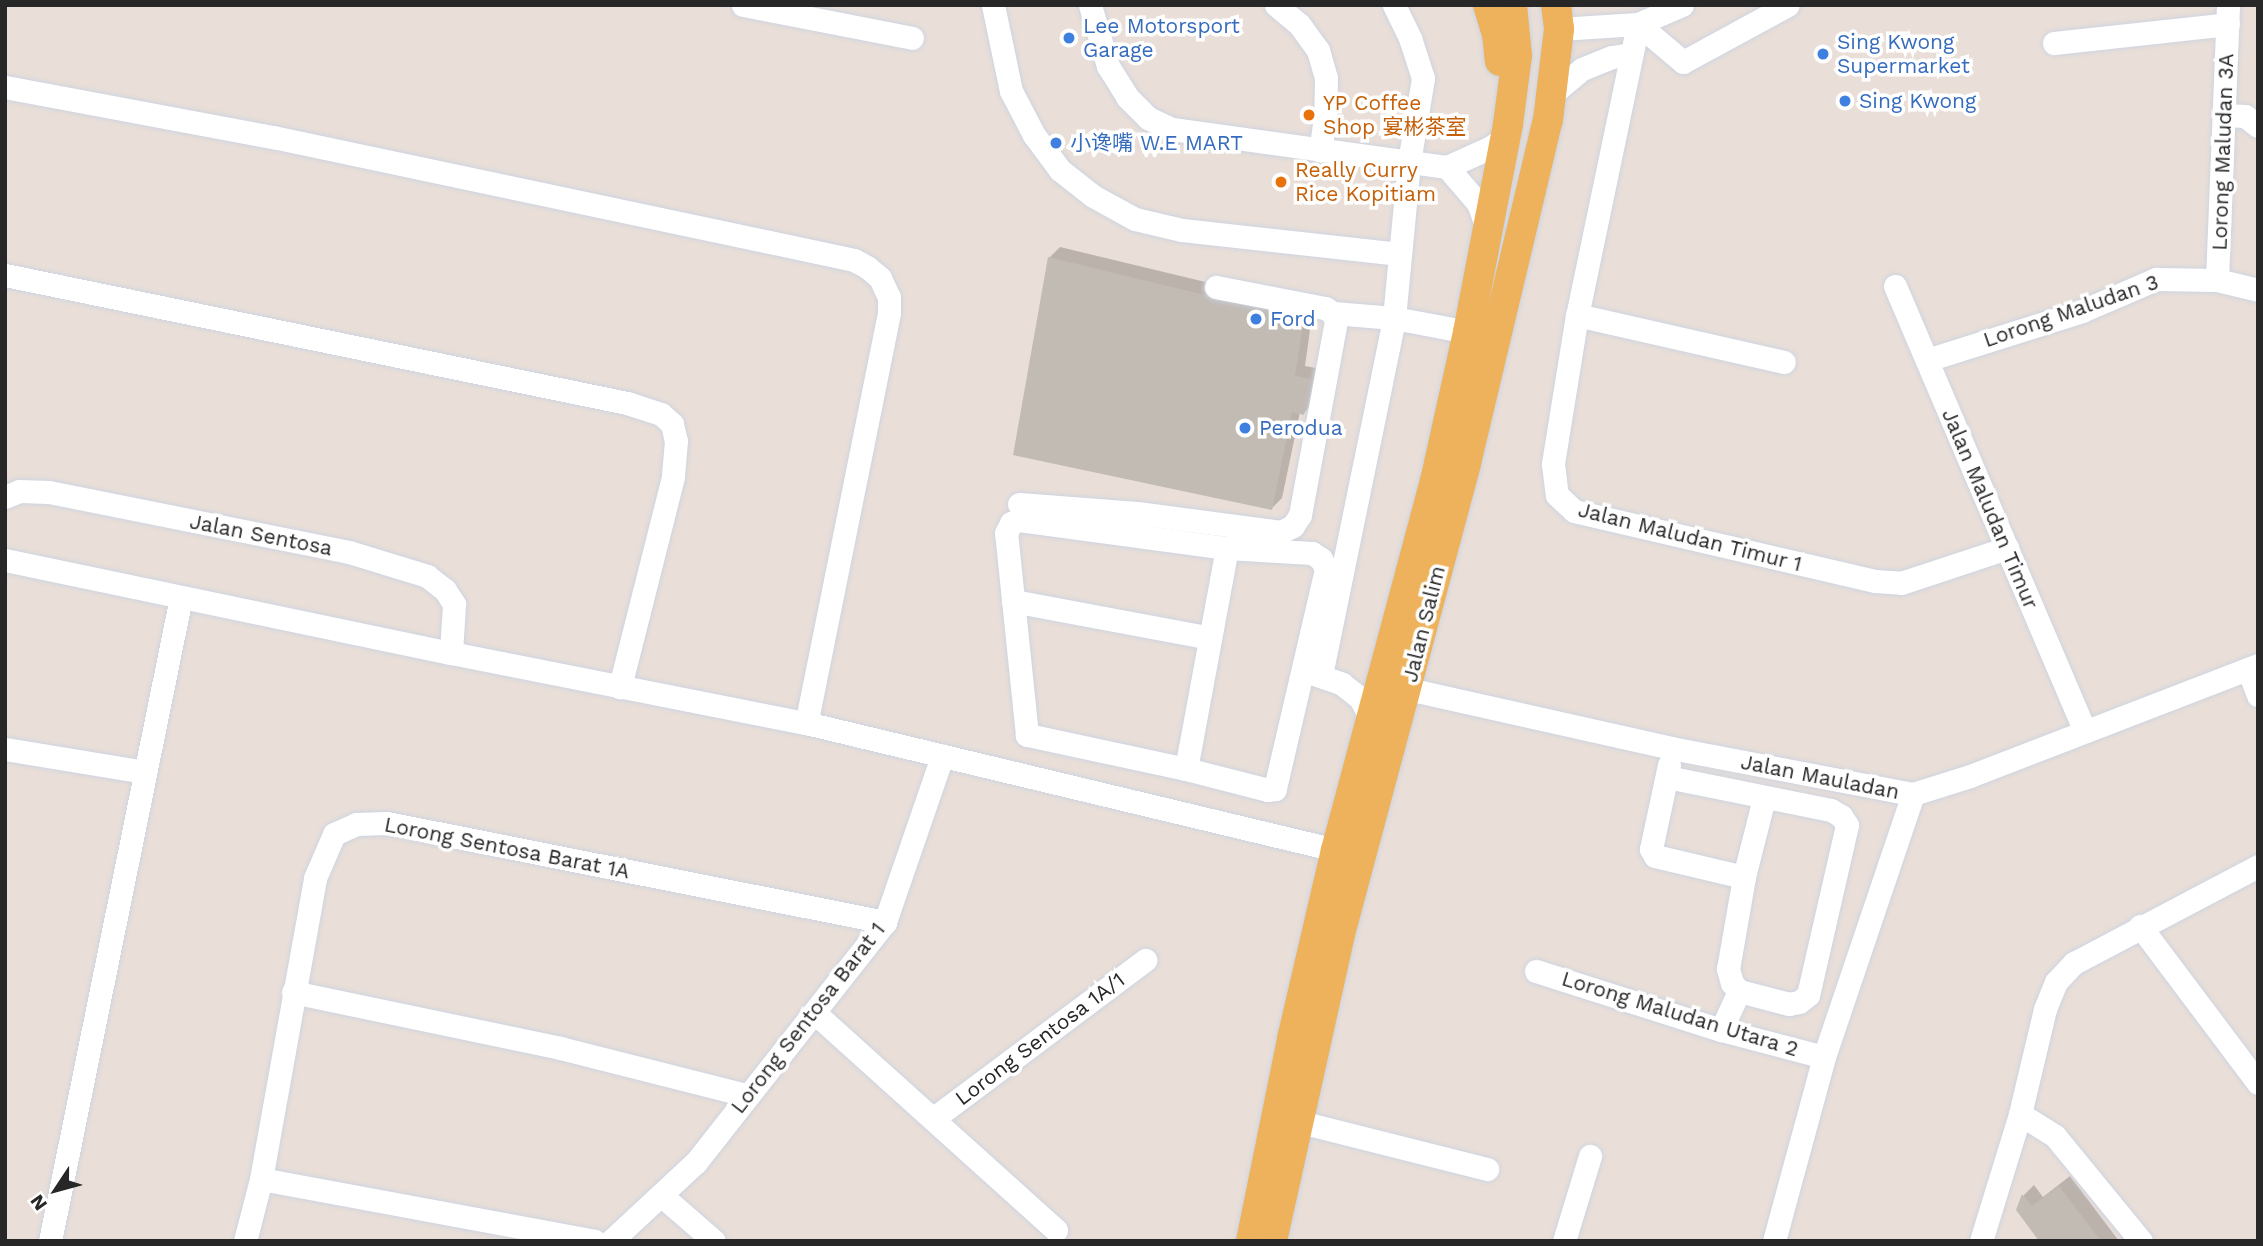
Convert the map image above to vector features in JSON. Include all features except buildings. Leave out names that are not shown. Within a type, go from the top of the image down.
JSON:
[{"type":"main road","points":[[1488,5],[1497,34],[1507,131]]},
{"type":"main road","name":"Jalan Salim","points":[[1251,1241],[1292,1039],[1336,850],[1435,481],[1468,332],[1507,131],[1517,56],[1512,5]]},
{"type":"main road","name":"Jalan Salim","points":[[1272,1241],[1340,934],[1408,690],[1466,463],[1548,120],[1558,17]]},
{"type":"street","points":[[743,5],[838,14],[912,38]]},
{"type":"street","points":[[993,5],[1011,91],[1034,135],[1060,170],[1093,196],[1135,219],[1182,229],[1400,254]]},
{"type":"street","points":[[1090,5],[1108,66],[1127,97],[1149,118],[1172,129],[1204,136],[1447,167],[1491,147],[1507,131]]},
{"type":"street","points":[[1276,5],[1299,24],[1318,50],[1326,78],[1325,117],[1320,151]]},
{"type":"street","points":[[1027,735],[1186,769],[1268,790],[1275,789],[1312,673],[1394,318],[1409,162],[1423,78],[1411,40],[1394,5]]},
{"type":"street","points":[[1558,17],[1638,24],[1682,5]]},
{"type":"street","points":[[1638,24],[1683,62],[1788,5]]},
{"type":"street","name":"Lorong Maludan 3A","points":[[2054,43],[2228,14],[2217,280]]},
{"type":"street","name":"Jalan Maludan Timur 1","points":[[1638,24],[1577,316],[1553,464],[1557,495],[1574,512],[1875,581],[1901,583],[2007,548]]},
{"type":"street","points":[[1551,95],[1582,69],[1612,57],[1631,54]]},
{"type":"street","points":[[5,87],[273,137],[841,257],[854,260],[880,278],[889,297],[889,313],[806,723]]},
{"type":"street","points":[[2224,115],[2245,116],[2258,126]]},
{"type":"street","points":[[1447,167],[1478,203],[1488,231]]},
{"type":"street","points":[[5,275],[627,403],[661,414],[672,424],[676,441],[673,477],[620,687]]},
{"type":"street","name":"Lorong Maludan 3","points":[[1927,360],[2082,311],[2156,279],[2217,280],[2258,290]]},
{"type":"street","name":"Jalan Maludan Timur","points":[[1895,286],[2085,731]]},
{"type":"street","points":[[1216,287],[1325,308],[1333,313],[1394,318],[1468,332]]},
{"type":"street","points":[[1019,504],[1137,513],[1281,532],[1293,526],[1300,515],[1336,321],[1333,313]]},
{"type":"street","points":[[1577,316],[1783,362]]},
{"type":"street","name":"Jalan Sentosa","points":[[5,497],[19,491],[49,492],[349,552],[427,576],[445,590],[454,604],[451,653]]},
{"type":"street","points":[[1023,775],[1027,735],[1006,533],[1011,523],[1019,520],[1227,548],[1312,553],[1321,559],[1326,569],[1312,673]]},
{"type":"street","points":[[1186,769],[1227,548]]},
{"type":"street","points":[[5,560],[451,653],[806,723],[1336,850]]},
{"type":"street","points":[[50,1241],[181,597]]},
{"type":"street","points":[[1013,601],[1210,638]]},
{"type":"street","points":[[2253,667],[2258,695]]},
{"type":"street","name":"Jalan Mauladan","points":[[1408,690],[1671,748],[1913,794],[1970,776],[2253,667]]},
{"type":"street","points":[[1312,673],[1342,684],[1360,698],[1372,721]]},
{"type":"street","points":[[1671,748],[1651,849],[1655,856],[1744,877]]},
{"type":"street","points":[[5,749],[145,772]]},
{"type":"street","name":"Lorong Sentosa Barat 1","points":[[611,1241],[696,1161],[746,1094],[816,1014],[885,922],[942,756]]},
{"type":"street","points":[[1667,778],[1831,810],[1841,816],[1847,825],[1808,995],[1799,1002],[1789,1004],[1739,990],[1732,983],[1728,969],[1744,877],[1764,798]]},
{"type":"street","points":[[1774,1241],[1824,1057],[1913,794]]},
{"type":"street","name":"Lorong Sentosa Barat 1A","points":[[245,1241],[261,1179],[315,878],[334,834],[356,824],[387,823],[885,922]]},
{"type":"street","points":[[1981,1241],[2020,1114],[2045,1009],[2056,982],[2074,963],[2258,866]]},
{"type":"street","points":[[2140,926],[2258,1083]]},
{"type":"street","name":"Lorong Sentosa 1A/1","points":[[934,1118],[1145,960]]},
{"type":"street","name":"Lorong Maludan Utara 2","points":[[1536,971],[1721,1030],[1824,1057]]},
{"type":"street","points":[[1721,1030],[1739,990]]},
{"type":"street","points":[[293,992],[560,1048],[746,1094]]},
{"type":"street","points":[[816,1014],[1056,1230]]},
{"type":"street","points":[[2020,1114],[2055,1136],[2141,1241]]},
{"type":"street","points":[[1300,1122],[1487,1169]]},
{"type":"street","points":[[1564,1241],[1590,1156]]},
{"type":"street","points":[[261,1179],[594,1241]]},
{"type":"street","points":[[661,1195],[714,1241]]},
{"type":"place","name":"Lee Motorsport Garage","points":[[1069,38]]},
{"type":"place","name":"Sing Kwong Supermarket","points":[[1823,54]]},
{"type":"place","name":"Sing Kwong","points":[[1845,101]]},
{"type":"place","name":"YP Coffee Shop 宴彬茶室","points":[[1309,115]]},
{"type":"place","name":"小谗嘴 W.E MART","points":[[1056,143]]},
{"type":"place","name":"Really Curry Rice Kopitiam","points":[[1281,182]]},
{"type":"place","name":"Ford","points":[[1256,319]]},
{"type":"place","name":"Perodua","points":[[1245,428]]}]
